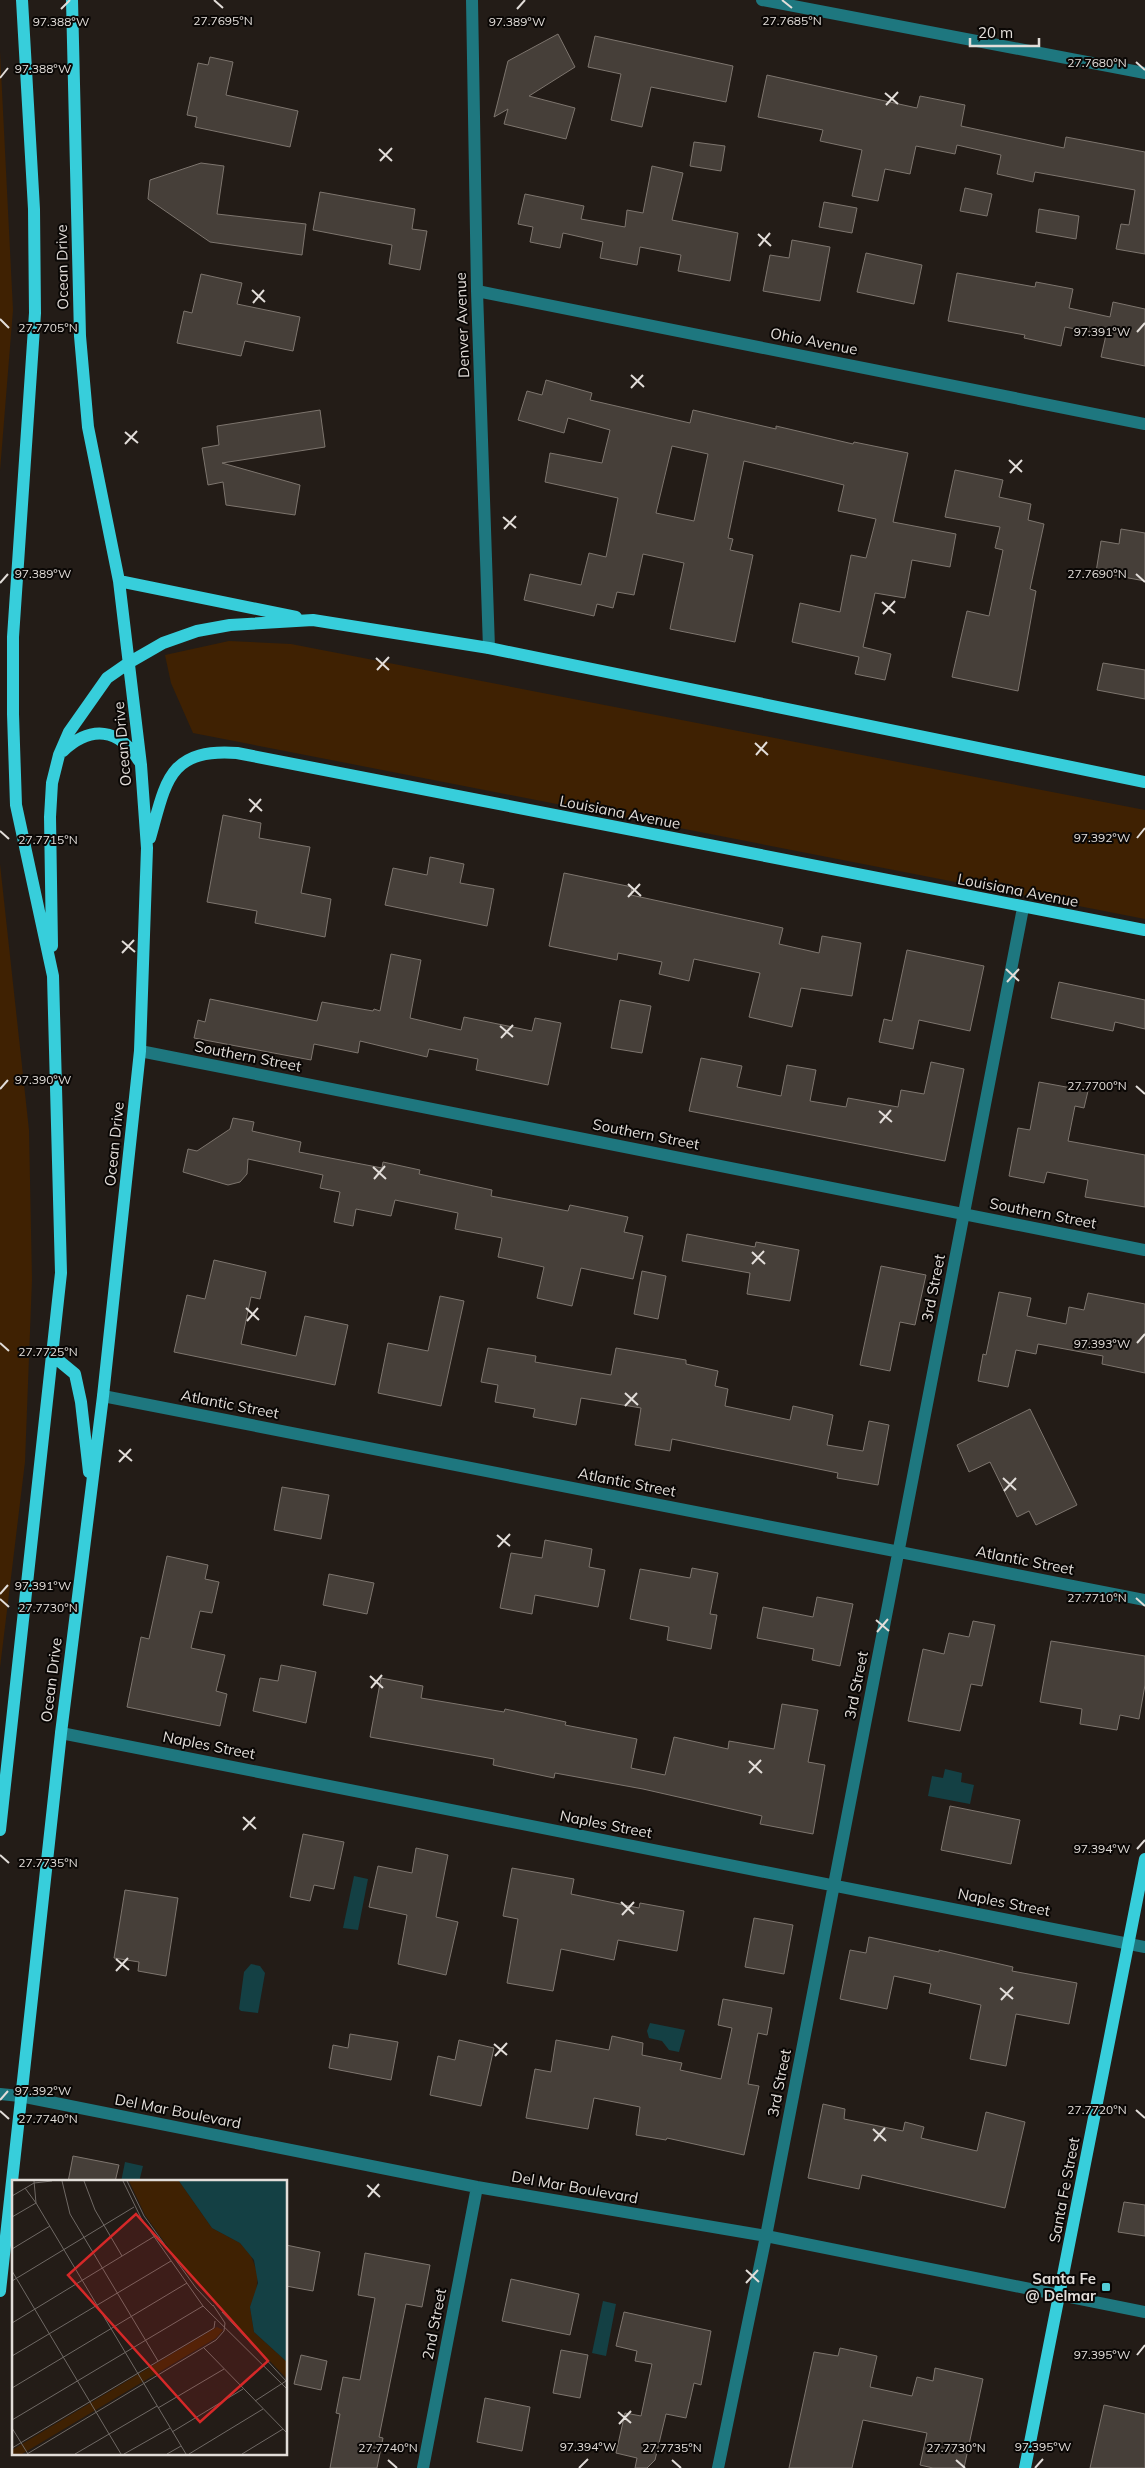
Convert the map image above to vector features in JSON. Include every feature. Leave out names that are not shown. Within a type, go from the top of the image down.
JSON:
[{"type":"main road","name":"Ocean Drive","points":[[0,1830],[61,1273],[53,976],[16,805],[12,714],[13,637],[35,313],[34,209],[22,0]]},
{"type":"main road","name":"Ocean Drive","points":[[0,2291],[61,1733],[104,1396],[140,1051],[147,848],[141,765],[119,581],[88,427],[80,336],[72,0]]},
{"type":"main road","points":[[119,581],[313,620],[490,648],[1145,782]]},
{"type":"main road","points":[[53,976],[50,817],[52,783],[58,755],[69,732],[84,708],[107,678],[163,643],[197,631],[230,625],[313,620]]},
{"type":"main road","points":[[58,755],[74,741],[87,734],[103,732],[119,739],[132,749],[141,765]]},
{"type":"main road","name":"Louisiana Avenue","points":[[147,848],[162,798],[180,764],[199,754],[223,752],[1023,908],[1145,930]]},
{"type":"main road","points":[[52,1354],[74,1374],[81,1402],[92,1492]]},
{"type":"main road","name":"Santa Fe Street","points":[[1025,2468],[1145,1859]]},
{"type":"street","name":"Denver Avenue","points":[[472,0],[477,291],[490,648]]},
{"type":"street","points":[[762,0],[1145,74]]},
{"type":"street","name":"Ohio Avenue","points":[[477,291],[1145,424]]},
{"type":"street","name":"3rd Street","points":[[718,2468],[766,2236],[1023,908]]},
{"type":"street","name":"Southern Street","points":[[140,1051],[1145,1250]]},
{"type":"street","name":"Atlantic Street","points":[[104,1396],[1145,1600]]},
{"type":"street","name":"Naples Street","points":[[61,1733],[1145,1947]]},
{"type":"street","name":"Del Mar Boulevard","points":[[0,2094],[20,2096],[477,2186],[766,2236],[1145,2312]]},
{"type":"street","name":"2nd Street","points":[[423,2468],[477,2186]]},
{"type":"shaded area","points":[[0,51],[13,310],[0,471]]},
{"type":"shaded area","points":[[229,641],[291,644],[1145,810],[1145,919],[193,733],[171,683],[165,655]]},
{"type":"shaded area","points":[[0,864],[29,1130],[32,1279],[25,1462],[0,1668]]},
{"type":"water","points":[[945,1769],[962,1773],[961,1782],[974,1785],[970,1804],[928,1796],[932,1776],[943,1778]]},
{"type":"water","points":[[354,1876],[368,1879],[358,1930],[343,1928]]},
{"type":"water","points":[[251,1964],[260,1966],[265,1973],[258,2013],[241,2011],[239,2009],[244,1972]]},
{"type":"water","points":[[650,2023],[685,2030],[679,2052],[669,2050],[662,2041],[649,2038],[647,2031]]},
{"type":"water","points":[[125,2162],[143,2166],[140,2180],[121,2180]]},
{"type":"water","points":[[603,2301],[616,2304],[606,2356],[592,2353]]},
{"type":"building","points":[[558,34],[575,67],[529,96],[575,108],[566,139],[504,124],[508,109],[494,117],[508,61]]},
{"type":"building","points":[[595,36],[733,66],[726,102],[651,87],[642,127],[611,120],[621,74],[588,67]]},
{"type":"building","points":[[210,57],[233,62],[226,95],[298,111],[290,147],[195,127],[197,117],[187,115],[198,63],[208,65]]},
{"type":"building","points":[[767,75],[917,108],[920,96],[965,105],[961,126],[1064,148],[1066,137],[1145,152],[1145,254],[1116,249],[1121,224],[1129,225],[1135,190],[1035,172],[1033,182],[997,174],[1001,155],[957,145],[955,154],[916,146],[910,174],[885,169],[878,201],[852,196],[862,150],[820,141],[823,130],[758,117]]},
{"type":"building","points":[[694,142],[725,146],[721,171],[690,166]]},
{"type":"building","points":[[201,163],[224,166],[217,214],[306,224],[302,255],[210,242],[148,199],[150,180]]},
{"type":"building","points":[[652,166],[683,173],[672,220],[738,233],[730,281],[678,271],[681,255],[640,247],[637,265],[600,258],[603,242],[563,233],[560,248],[530,242],[533,227],[518,224],[525,194],[584,206],[581,219],[625,227],[627,210],[643,213]]},
{"type":"building","points":[[965,188],[992,194],[987,216],[960,211]]},
{"type":"building","points":[[320,192],[415,209],[412,229],[427,231],[420,270],[389,264],[392,245],[313,230]]},
{"type":"building","points":[[824,202],[857,208],[852,233],[819,227]]},
{"type":"building","points":[[1039,209],[1079,216],[1076,239],[1036,232]]},
{"type":"building","points":[[792,240],[830,247],[820,301],[763,291],[770,255],[789,258]]},
{"type":"building","points":[[866,253],[922,265],[914,304],[857,292]]},
{"type":"building","points":[[957,273],[1035,287],[1036,282],[1073,289],[1069,308],[1110,317],[1113,302],[1145,309],[1145,366],[1101,357],[1106,335],[1065,327],[1061,346],[1024,338],[1025,335],[948,321]]},
{"type":"building","points":[[201,274],[242,283],[237,304],[300,317],[293,351],[245,341],[241,356],[177,343],[184,311],[192,313]]},
{"type":"building","points":[[546,380],[592,393],[590,400],[690,423],[693,410],[776,429],[776,426],[853,444],[854,442],[908,453],[893,522],[956,534],[950,567],[912,560],[905,598],[875,593],[863,647],[891,654],[885,680],[855,674],[859,657],[792,642],[800,603],[840,612],[851,555],[866,558],[876,519],[838,511],[844,485],[744,461],[728,538],[733,539],[730,550],[753,555],[735,642],[670,629],[684,563],[643,554],[634,595],[617,592],[613,608],[597,604],[594,616],[524,600],[530,574],[581,585],[589,553],[606,557],[618,498],[545,482],[550,453],[602,463],[610,430],[568,418],[564,433],[518,420],[527,391],[542,395]],"holes":[[[672,446],[708,454],[694,521],[656,513]]]},
{"type":"building","points":[[320,410],[325,447],[222,463],[300,485],[295,515],[226,505],[223,482],[208,485],[202,448],[219,445],[217,426]]},
{"type":"building","points":[[955,470],[1003,480],[999,497],[1031,504],[1028,520],[1044,524],[1030,589],[1036,591],[1018,691],[952,677],[967,611],[989,616],[1003,550],[995,548],[1000,527],[945,517]]},
{"type":"building","points":[[1121,529],[1145,533],[1145,581],[1096,572],[1101,541],[1119,544]]},
{"type":"building","points":[[1103,663],[1145,670],[1145,699],[1097,690]]},
{"type":"building","points":[[223,815],[261,823],[259,838],[310,847],[301,893],[331,899],[325,937],[255,923],[257,911],[207,902]]},
{"type":"building","points":[[430,857],[464,864],[460,883],[494,889],[487,926],[385,905],[393,868],[427,875]]},
{"type":"building","points":[[564,873],[632,887],[631,895],[783,928],[779,944],[819,953],[822,936],[861,943],[852,996],[801,988],[792,1027],[749,1017],[760,973],[694,959],[689,981],[659,974],[662,962],[618,953],[617,960],[549,946]]},
{"type":"building","points":[[907,950],[984,966],[970,1031],[919,1020],[913,1049],[879,1042],[884,1019],[892,1021]]},
{"type":"building","points":[[391,954],[421,960],[410,1018],[461,1030],[464,1017],[532,1031],[535,1018],[561,1023],[548,1085],[476,1070],[478,1059],[429,1049],[427,1057],[360,1041],[358,1053],[314,1044],[311,1060],[194,1038],[198,1020],[205,1022],[210,999],[317,1021],[322,1002],[380,1011]]},
{"type":"building","points":[[1059,982],[1145,1000],[1145,1029],[1115,1022],[1113,1031],[1051,1018]]},
{"type":"building","points":[[620,1000],[651,1006],[642,1053],[611,1048]]},
{"type":"building","points":[[701,1058],[742,1066],[737,1087],[781,1096],[787,1065],[816,1070],[810,1101],[846,1107],[848,1098],[898,1107],[901,1090],[924,1094],[931,1062],[964,1069],[945,1161],[689,1111]]},
{"type":"building","points":[[1039,1082],[1088,1091],[1084,1108],[1075,1106],[1068,1141],[1145,1155],[1145,1207],[1085,1197],[1088,1180],[1047,1172],[1044,1183],[1009,1176],[1018,1128],[1030,1130]]},
{"type":"building","points":[[233,1118],[254,1122],[252,1131],[301,1142],[299,1152],[382,1168],[383,1162],[420,1170],[419,1174],[492,1190],[491,1196],[568,1211],[570,1205],[628,1217],[624,1232],[643,1236],[633,1279],[581,1268],[572,1306],[537,1298],[544,1267],[498,1257],[502,1238],[455,1229],[458,1213],[395,1200],[391,1216],[356,1209],[353,1226],[334,1222],[340,1192],[320,1188],[323,1175],[248,1159],[247,1174],[240,1182],[228,1185],[183,1172],[188,1149],[197,1151],[230,1129]]},
{"type":"building","points":[[687,1234],[755,1247],[756,1242],[799,1250],[790,1301],[747,1294],[750,1273],[682,1261]]},
{"type":"building","points":[[214,1260],[266,1272],[260,1299],[251,1297],[241,1344],[296,1356],[305,1316],[348,1325],[335,1385],[174,1352],[187,1295],[205,1299]]},
{"type":"building","points":[[881,1266],[926,1275],[915,1325],[900,1322],[890,1371],[860,1365]]},
{"type":"building","points":[[642,1271],[666,1276],[658,1319],[634,1314]]},
{"type":"building","points":[[999,1292],[1031,1298],[1027,1316],[1066,1324],[1069,1307],[1084,1310],[1088,1293],[1145,1304],[1145,1373],[1102,1364],[1103,1356],[1038,1344],[1036,1354],[1016,1350],[1008,1387],[978,1381],[983,1354],[986,1355]]},
{"type":"building","points":[[440,1296],[464,1301],[441,1406],[378,1393],[388,1343],[428,1351]]},
{"type":"building","points":[[488,1348],[536,1356],[535,1362],[611,1375],[616,1348],[686,1360],[686,1364],[718,1371],[715,1386],[728,1389],[725,1406],[790,1420],[793,1406],[833,1415],[827,1445],[863,1451],[869,1421],[889,1425],[878,1485],[837,1478],[838,1473],[672,1439],[670,1451],[635,1445],[641,1408],[581,1398],[576,1425],[533,1417],[535,1409],[495,1402],[498,1385],[481,1382]]},
{"type":"building","points":[[1030,1409],[1077,1505],[1036,1525],[1029,1511],[1017,1517],[990,1462],[969,1472],[957,1445]]},
{"type":"building","points":[[282,1487],[329,1495],[321,1539],[274,1530]]},
{"type":"building","points":[[545,1540],[592,1549],[589,1567],[605,1570],[598,1607],[535,1595],[532,1614],[500,1608],[511,1553],[542,1558]]},
{"type":"building","points":[[167,1556],[208,1565],[205,1579],[219,1582],[212,1613],[200,1611],[191,1648],[225,1655],[216,1691],[227,1694],[220,1726],[127,1707],[141,1637],[149,1639]]},
{"type":"building","points":[[692,1568],[718,1573],[710,1614],[717,1615],[711,1649],[667,1640],[669,1627],[630,1619],[640,1569],[690,1578]]},
{"type":"building","points":[[329,1574],[374,1583],[367,1614],[323,1605]]},
{"type":"building","points":[[817,1597],[853,1604],[840,1666],[812,1660],[814,1649],[757,1638],[763,1607],[813,1617]]},
{"type":"building","points":[[973,1621],[995,1625],[982,1686],[971,1684],[960,1731],[908,1721],[923,1649],[944,1654],[949,1633],[969,1637]]},
{"type":"building","points":[[1051,1641],[1145,1656],[1145,1685],[1139,1719],[1120,1715],[1117,1730],[1080,1724],[1082,1709],[1040,1702]]},
{"type":"building","points":[[281,1665],[316,1672],[306,1723],[253,1711],[260,1678],[278,1681]]},
{"type":"building","points":[[381,1678],[423,1686],[421,1698],[504,1712],[505,1709],[566,1722],[565,1725],[637,1739],[631,1768],[665,1775],[674,1737],[728,1749],[729,1741],[774,1749],[782,1704],[818,1710],[808,1762],[825,1765],[813,1834],[760,1824],[762,1816],[643,1789],[555,1773],[554,1778],[493,1765],[494,1759],[370,1737]]},
{"type":"building","points":[[950,1806],[1020,1820],[1011,1864],[941,1850]]},
{"type":"building","points":[[303,1834],[344,1842],[334,1889],[314,1885],[310,1901],[290,1897]]},
{"type":"building","points":[[416,1848],[448,1855],[436,1917],[458,1922],[446,1975],[398,1964],[407,1915],[369,1907],[378,1866],[412,1873]]},
{"type":"building","points":[[512,1868],[574,1879],[571,1894],[639,1908],[640,1903],[684,1911],[677,1951],[618,1940],[614,1960],[561,1949],[553,1991],[507,1983],[518,1919],[503,1916]]},
{"type":"building","points":[[125,1890],[178,1898],[166,1976],[138,1971],[139,1962],[114,1958]]},
{"type":"building","points":[[754,1918],[793,1925],[784,1974],[745,1967]]},
{"type":"building","points":[[869,1937],[939,1952],[939,1950],[1013,1967],[1012,1971],[1077,1983],[1069,2024],[1016,2014],[1006,2066],[970,2059],[981,2005],[929,1993],[931,1984],[894,1976],[887,2009],[840,1999],[850,1950],[866,1953]]},
{"type":"building","points":[[723,1999],[772,2008],[767,2035],[758,2033],[748,2084],[759,2086],[744,2155],[667,2138],[666,2140],[636,2135],[640,2107],[594,2098],[588,2129],[526,2118],[535,2069],[551,2072],[556,2040],[609,2050],[612,2036],[643,2043],[642,2055],[682,2063],[680,2070],[721,2079],[732,2028],[718,2025]]},
{"type":"building","points":[[350,2034],[398,2042],[391,2080],[329,2068],[333,2045],[348,2048]]},
{"type":"building","points":[[459,2040],[494,2048],[481,2106],[430,2095],[438,2056],[455,2060]]},
{"type":"building","points":[[823,2104],[845,2109],[844,2119],[903,2131],[905,2122],[924,2127],[921,2138],[977,2151],[986,2112],[1025,2122],[1005,2208],[862,2175],[859,2189],[808,2178]]},
{"type":"building","points":[[73,2156],[119,2165],[115,2180],[68,2180]]},
{"type":"building","points":[[1124,2202],[1145,2205],[1145,2236],[1118,2232]]},
{"type":"building","points":[[288,2245],[320,2252],[313,2291],[288,2286]]},
{"type":"building","points":[[365,2253],[430,2265],[422,2307],[406,2304],[379,2437],[383,2438],[377,2468],[330,2468],[340,2414],[336,2413],[343,2377],[360,2380],[375,2298],[358,2295]]},
{"type":"building","points":[[511,2279],[579,2294],[570,2335],[502,2321]]},
{"type":"building","points":[[624,2312],[711,2331],[701,2385],[694,2383],[686,2418],[666,2414],[655,2460],[647,2468],[635,2468],[637,2458],[616,2453],[625,2413],[641,2416],[652,2364],[635,2361],[637,2351],[616,2346]]},
{"type":"building","points":[[840,2348],[877,2356],[870,2387],[912,2396],[917,2377],[933,2381],[935,2368],[983,2379],[964,2468],[933,2468],[920,2465],[927,2433],[863,2420],[852,2468],[789,2468],[814,2352],[838,2356]]},
{"type":"building","points":[[561,2350],[588,2355],[580,2398],[553,2393]]},
{"type":"building","points":[[301,2355],[327,2361],[321,2390],[294,2384]]},
{"type":"building","points":[[485,2398],[530,2407],[522,2451],[477,2442]]},
{"type":"building","points":[[1104,2405],[1145,2414],[1145,2468],[1090,2468]]},
{"type":"place","name":"Santa Fe @ Delmar","points":[[1106,2287]]}]
